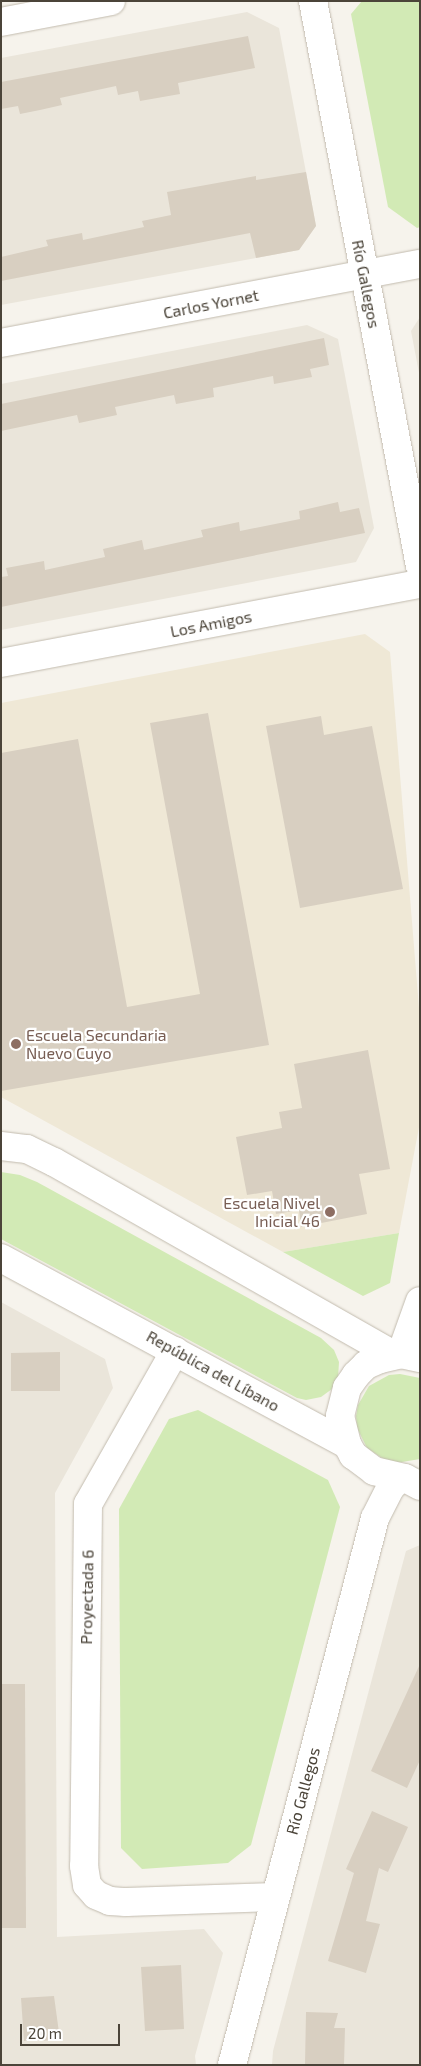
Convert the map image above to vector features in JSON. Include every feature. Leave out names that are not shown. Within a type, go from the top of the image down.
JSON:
[{"type":"street","points":[[1,22],[111,1]]},
{"type":"street","name":"Río Gallegos","points":[[313,1],[420,566]]},
{"type":"street","name":"Carlos Yornet","points":[[1,343],[420,264]]},
{"type":"street","name":"Los Amigos","points":[[1,663],[420,584]]},
{"type":"street","points":[[1,1146],[27,1149],[54,1162],[405,1356],[420,1301]]},
{"type":"street","name":"República del Líbano","points":[[1,1258],[175,1351],[354,1454],[374,1471],[411,1479]]},
{"type":"street","name":"Proyectada 6","points":[[175,1351],[88,1504],[84,1866],[86,1885],[96,1895],[110,1901],[275,1897]]},
{"type":"street","name":"Río Gallegos","points":[[375,1518],[371,1490],[354,1454],[340,1416],[347,1388],[366,1366],[405,1356]]},
{"type":"street","name":"Río Gallegos","points":[[232,2065],[375,1518],[390,1488],[411,1479]]},
{"type":"shaded area","points":[[247,12],[279,28],[316,226],[299,250],[1,305],[1,58]]},
{"type":"shaded area","points":[[420,317],[420,378],[411,331]]},
{"type":"shaded area","points":[[307,325],[338,339],[374,528],[356,562],[1,630],[1,384]]},
{"type":"shaded area","points":[[365,634],[390,652],[420,1020],[420,1122],[399,1233],[283,1252],[1,1097],[1,703]]},
{"type":"shaded area","points":[[1,1302],[105,1359],[113,1388],[55,1493],[57,1937],[204,1929],[223,1953],[195,2056],[196,2065],[1,2065]]},
{"type":"shaded area","points":[[420,1545],[420,2065],[272,2065],[273,2051],[406,1551]]},
{"type":"green space","points":[[362,1],[420,1],[420,227],[417,228],[388,207],[351,14]]},
{"type":"green space","points":[[1,1172],[20,1175],[37,1182],[321,1338],[334,1350],[339,1362],[338,1378],[332,1389],[321,1397],[306,1400],[297,1398],[1,1239]]},
{"type":"green space","points":[[399,1233],[390,1283],[363,1296],[283,1252]]},
{"type":"green space","points":[[400,1374],[420,1378],[420,1459],[396,1463],[385,1460],[367,1448],[357,1428],[356,1416],[358,1405],[369,1386],[389,1375]]},
{"type":"green space","points":[[198,1410],[328,1480],[340,1507],[251,1845],[228,1863],[142,1869],[121,1848],[119,1509],[169,1419]]},
{"type":"building","points":[[248,36],[255,68],[178,83],[180,94],[140,101],[138,91],[118,95],[116,86],[60,98],[62,105],[20,114],[18,106],[1,109],[1,82]]},
{"type":"building","points":[[306,172],[316,226],[299,250],[256,258],[250,233],[1,281],[1,257],[48,246],[46,240],[82,233],[83,240],[144,227],[142,221],[171,215],[167,192],[256,176],[256,180]]},
{"type":"building","points":[[324,338],[329,365],[310,369],[312,377],[274,384],[273,376],[213,388],[214,397],[176,404],[174,395],[115,407],[117,415],[79,423],[77,415],[1,431],[1,404]]},
{"type":"building","points":[[338,502],[340,512],[359,508],[365,533],[1,607],[1,577],[8,576],[6,568],[44,561],[45,570],[105,557],[103,549],[142,540],[144,550],[203,537],[201,530],[239,522],[240,531],[300,519],[299,511]]},
{"type":"building","points":[[208,713],[269,1045],[1,1091],[1,753],[78,739],[127,1007],[200,994],[150,723]]},
{"type":"building","points":[[321,716],[324,735],[372,726],[403,889],[300,908],[266,726]]},
{"type":"building","points":[[368,1050],[390,1169],[359,1174],[367,1214],[301,1227],[299,1210],[276,1214],[272,1191],[247,1195],[236,1137],[282,1128],[279,1112],[302,1108],[294,1064]]},
{"type":"building","points":[[60,1352],[60,1391],[11,1391],[11,1353]]},
{"type":"building","points":[[420,1664],[420,1760],[407,1788],[371,1771]]},
{"type":"building","points":[[1,1684],[25,1684],[26,1928],[1,1928]]},
{"type":"building","points":[[372,1811],[408,1827],[388,1872],[379,1868],[366,1921],[380,1924],[366,1973],[328,1961],[354,1873],[346,1869]]},
{"type":"building","points":[[181,1965],[184,2029],[145,2031],[141,1967]]},
{"type":"building","points":[[54,1996],[60,2040],[24,2041],[21,1998]]},
{"type":"building","points":[[306,2012],[338,2013],[334,2028],[345,2028],[344,2065],[305,2065]]},
{"type":"place","name":"Escuela Secundaria Nuevo Cuyo","points":[[16,1044]]},
{"type":"place","name":"Escuela Nivel Inicial 46","points":[[330,1212]]}]
